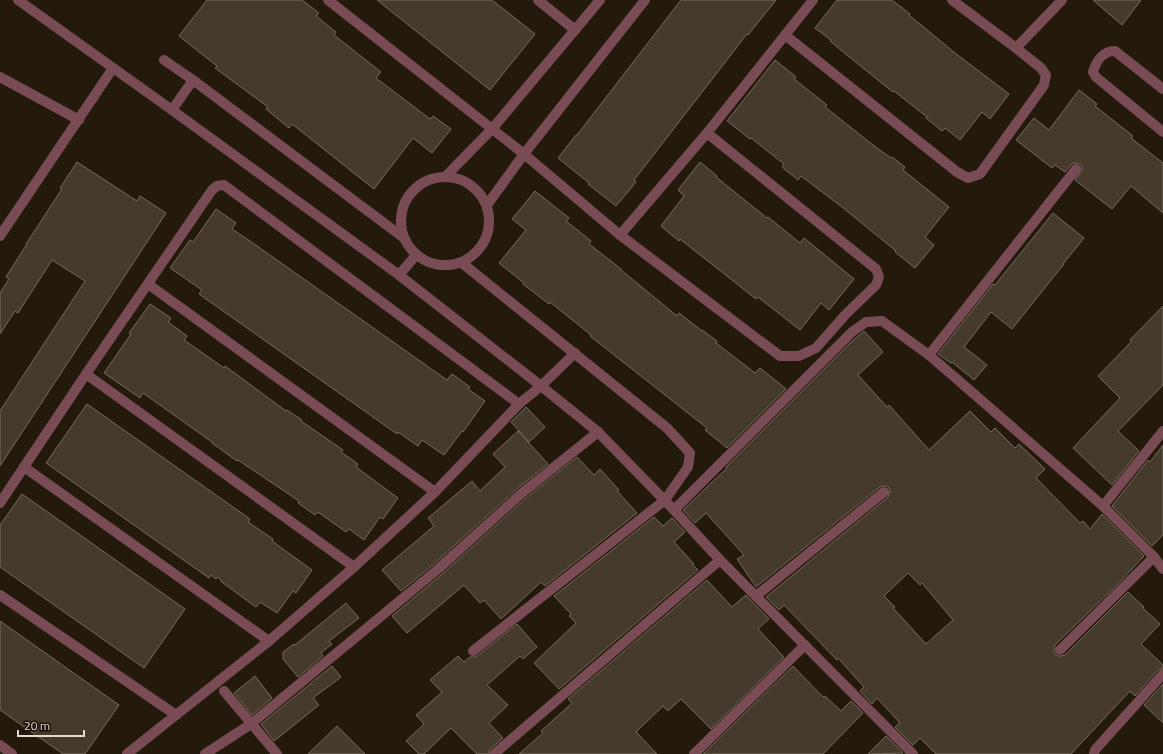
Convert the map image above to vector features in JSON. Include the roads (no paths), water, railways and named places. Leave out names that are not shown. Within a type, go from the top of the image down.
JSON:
[{"type":"street","points":[[18,0],[398,274],[598,432],[665,500],[720,560],[913,754]]},
{"type":"street","points":[[328,0],[524,154],[620,235],[780,356],[799,356],[816,348],[846,314],[876,285],[878,277],[876,269],[707,133]]},
{"type":"street","points":[[538,0],[575,30]]},
{"type":"street","points":[[445,177],[492,129],[600,0]]},
{"type":"street","points":[[487,205],[524,154],[645,0]]},
{"type":"street","points":[[620,235],[707,133],[813,0]]},
{"type":"street","points":[[785,35],[957,172],[968,178],[980,174],[1044,85],[1046,75],[1041,68],[1016,48],[952,0]]},
{"type":"street","points":[[1016,48],[1062,0]]},
{"type":"street","points":[[1163,89],[1115,51],[1109,51],[1095,64],[1093,72],[1096,77],[1163,132]]},
{"type":"street","points":[[164,60],[193,80],[404,238],[416,255],[428,262],[445,266],[462,263],[476,253],[486,239],[490,222],[487,205],[477,190],[462,180],[445,177],[428,180],[414,190],[404,204],[401,221],[404,238]]},
{"type":"street","points":[[0,236],[114,68]]},
{"type":"street","points":[[0,77],[78,120]]},
{"type":"street","points":[[172,110],[193,80]]},
{"type":"street","points":[[929,355],[1076,169]]},
{"type":"street","points":[[0,503],[86,374],[212,190],[217,186],[224,185],[519,404]]},
{"type":"street","points":[[398,274],[416,255]]},
{"type":"street","points":[[462,263],[667,428],[690,454],[688,467],[665,500],[473,651]]},
{"type":"street","points":[[148,284],[435,492]]},
{"type":"street","points":[[674,510],[852,332],[866,322],[882,322],[929,355],[1103,506],[1154,557],[1163,569]]},
{"type":"street","points":[[127,754],[269,641],[354,567],[435,492],[519,404],[541,386],[575,353]]},
{"type":"street","points":[[86,374],[354,567]]},
{"type":"street","points":[[205,754],[251,724],[437,570],[522,493],[598,432]]},
{"type":"street","points":[[1103,506],[1163,432]]},
{"type":"street","points":[[24,467],[269,641]]},
{"type":"street","points":[[756,596],[884,492]]},
{"type":"street","points":[[1060,650],[1154,557]]},
{"type":"street","points":[[494,754],[720,560]]},
{"type":"street","points":[[0,596],[176,715]]},
{"type":"street","points":[[694,754],[805,646]]},
{"type":"street","points":[[1094,754],[1095,750],[1163,674]]},
{"type":"street","points":[[224,691],[277,754]]}]
